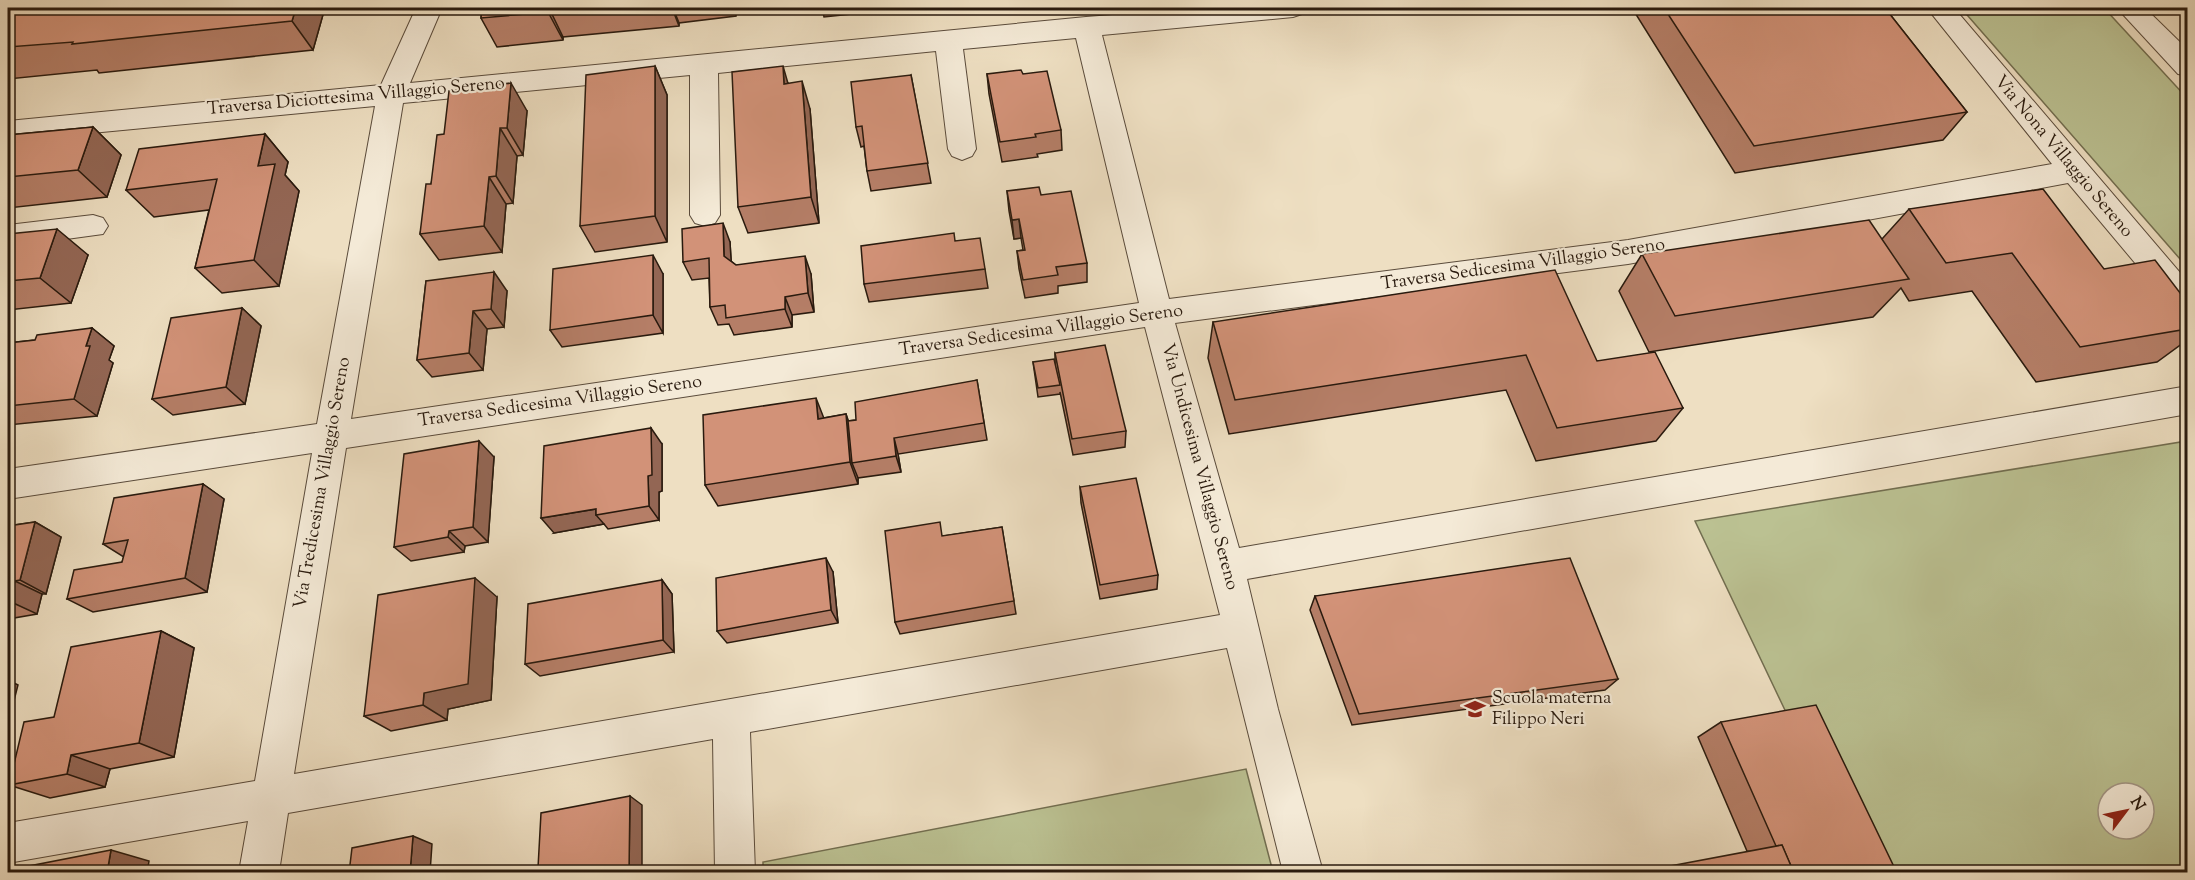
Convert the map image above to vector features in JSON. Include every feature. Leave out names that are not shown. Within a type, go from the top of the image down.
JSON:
[{"type":"street","name":"Via Tredicesima Villaggio Sereno","points":[[259,873],[331,437],[391,94],[429,8]]},
{"type":"street","name":"Traversa Diciottesima Villaggio Sereno","points":[[8,130],[1293,8]]},
{"type":"street","name":"Via Nona Villaggio Sereno","points":[[1940,8],[2187,304]]},
{"type":"street","points":[[2130,8],[2187,67]]},
{"type":"street","name":"Via Undicesima Villaggio Sereno","points":[[1086,26],[1157,313],[1227,566],[1240,628],[1302,873]]},
{"type":"street","points":[[948,40],[962,149]]},
{"type":"street","points":[[704,64],[705,215]]},
{"type":"street","name":"Traversa Sedicesima Villaggio Sereno","points":[[8,484],[1157,313],[1628,252],[2074,171]]},
{"type":"street","points":[[8,236],[93,226]]},
{"type":"street","points":[[1227,566],[2187,400]]},
{"type":"street","points":[[8,843],[731,719],[1240,628]]},
{"type":"street","points":[[731,719],[735,873]]},
{"type":"green space","points":[[1961,8],[2104,8],[2187,98],[2187,267]]},
{"type":"green space","points":[[2187,441],[2187,872],[1862,872],[1695,521]]},
{"type":"green space","points":[[1246,769],[1273,872],[763,872],[763,862]]},
{"type":"building","points":[[296,8],[292,21],[72,44],[73,42],[8,47],[8,9]]},
{"type":"building","points":[[482,8],[549,8],[548,12],[481,18]]},
{"type":"building","points":[[1664,8],[1885,8],[1967,112],[1754,146]]},
{"type":"building","points":[[655,66],[655,216],[580,226],[586,75]]},
{"type":"building","points":[[783,66],[784,84],[802,81],[811,197],[738,207],[732,72]]},
{"type":"building","points":[[1021,70],[1023,74],[1047,71],[1061,130],[1035,134],[1036,137],[1000,142],[987,74]]},
{"type":"building","points":[[911,75],[928,163],[867,171],[862,126],[856,127],[851,82]]},
{"type":"building","points":[[511,83],[507,128],[500,128],[496,176],[489,177],[484,226],[420,234],[426,184],[431,184],[437,135],[444,134],[449,91]]},
{"type":"building","points":[[93,127],[78,170],[8,177],[8,135]]},
{"type":"building","points":[[265,134],[258,166],[275,164],[254,260],[195,268],[217,179],[126,190],[139,149]]},
{"type":"building","points":[[1039,187],[1041,195],[1071,191],[1087,263],[1056,267],[1058,275],[1023,280],[1017,251],[1025,250],[1019,219],[1012,220],[1007,191]]},
{"type":"building","points":[[2043,189],[2104,269],[2155,260],[2187,302],[2187,329],[2080,347],[2012,253],[1946,263],[1909,209]]},
{"type":"building","points":[[1869,220],[1909,279],[1675,316],[1642,254]]},
{"type":"building","points":[[723,223],[724,256],[736,265],[805,256],[808,293],[785,297],[785,309],[726,318],[725,305],[710,307],[709,258],[683,262],[682,229]]},
{"type":"building","points":[[57,229],[40,278],[8,281],[8,234]]},
{"type":"building","points":[[954,233],[955,241],[980,238],[985,269],[864,284],[861,246]]},
{"type":"building","points":[[653,255],[653,315],[550,330],[553,269]]},
{"type":"building","points":[[1555,270],[1597,361],[1655,352],[1683,408],[1557,428],[1526,355],[1235,400],[1213,322]]},
{"type":"building","points":[[494,272],[491,309],[473,311],[469,353],[417,360],[426,281]]},
{"type":"building","points":[[242,308],[226,387],[152,399],[171,318]]},
{"type":"building","points":[[92,328],[86,346],[90,346],[74,399],[8,406],[8,343],[35,340],[37,335]]},
{"type":"building","points":[[1105,345],[1126,431],[1072,439],[1055,353]]},
{"type":"building","points":[[1054,359],[1060,385],[1038,388],[1033,362]]},
{"type":"building","points":[[977,380],[984,423],[894,438],[896,456],[852,463],[848,421],[856,420],[855,402]]},
{"type":"building","points":[[816,398],[818,419],[846,414],[850,462],[705,485],[703,415]]},
{"type":"building","points":[[651,428],[652,475],[648,476],[649,506],[596,515],[596,509],[541,518],[544,446]]},
{"type":"building","points":[[479,441],[473,527],[449,531],[448,537],[394,547],[404,454]]},
{"type":"building","points":[[1136,478],[1158,575],[1100,585],[1080,487]]},
{"type":"building","points":[[203,484],[185,578],[67,599],[74,570],[122,562],[128,540],[103,544],[114,498]]},
{"type":"building","points":[[35,522],[20,580],[15,581],[8,601],[8,526]]},
{"type":"building","points":[[940,522],[942,536],[1002,527],[1014,601],[895,622],[885,531]]},
{"type":"building","points":[[826,558],[831,610],[717,631],[716,578]]},
{"type":"building","points":[[1570,558],[1618,679],[1359,714],[1315,596]]},
{"type":"building","points":[[475,578],[468,684],[424,693],[423,705],[364,716],[378,595]]},
{"type":"building","points":[[662,580],[663,640],[525,664],[528,604]]},
{"type":"building","points":[[161,631],[139,743],[71,755],[67,774],[9,785],[24,722],[54,717],[71,647]]},
{"type":"building","points":[[1816,705],[1897,873],[1794,873],[1782,845],[1776,846],[1721,722]]},
{"type":"building","points":[[630,796],[629,873],[544,873],[545,867],[538,868],[541,813]]},
{"type":"building","points":[[413,836],[410,873],[349,873],[352,848]]},
{"type":"building","points":[[1782,845],[1794,873],[1633,873]]},
{"type":"building","points":[[111,850],[107,873],[18,873],[19,868]]},
{"type":"place","name":"Scuola materna Filippo Neri","points":[[1475,709]]}]
